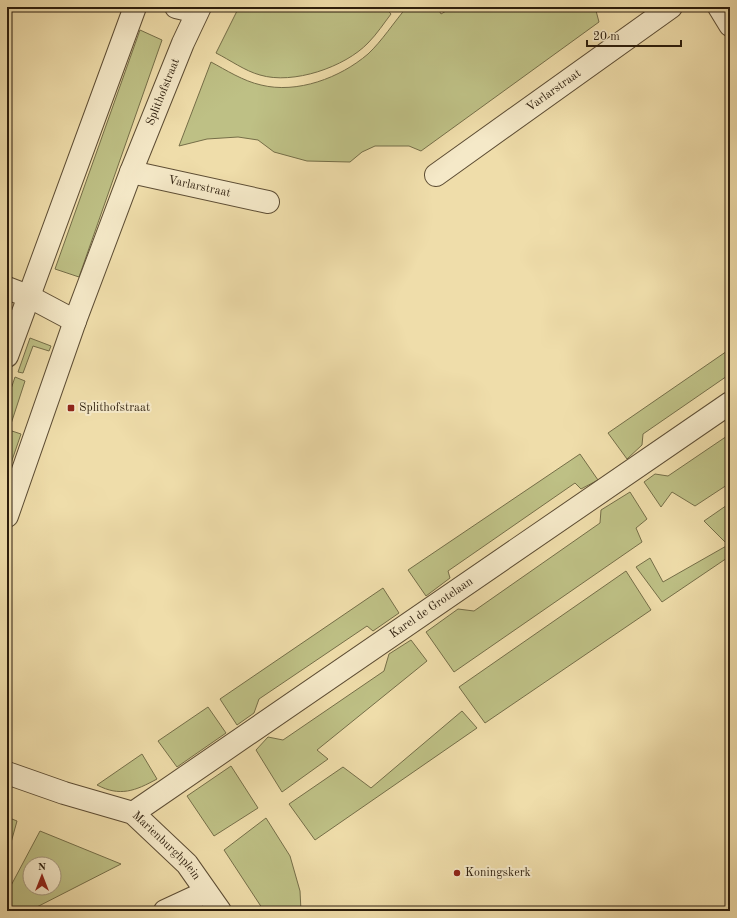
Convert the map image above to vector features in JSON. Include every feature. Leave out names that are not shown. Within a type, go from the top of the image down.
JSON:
[{"type":"street","points":[[7,356],[135,7]]},
{"type":"street","name":"Varlarstraat","points":[[436,176],[671,7]]},
{"type":"street","points":[[719,7],[730,25]]},
{"type":"street","name":"Splithofstraat","points":[[7,516],[75,321],[191,9]]},
{"type":"street","name":"Varlarstraat","points":[[131,172],[268,202]]},
{"type":"street","points":[[7,288],[28,296],[75,321]]},
{"type":"street","name":"Karel de Grotelaan","points":[[133,814],[730,403]]},
{"type":"street","name":"Marienburghplein","points":[[7,773],[64,793],[133,814],[187,864],[206,892],[165,911]]},
{"type":"street","points":[[206,892],[220,911]]},
{"type":"green space","points":[[239,7],[385,7],[391,14],[368,43],[346,60],[318,72],[288,78],[260,75],[249,71],[216,53]]},
{"type":"green space","points":[[407,7],[437,7],[441,14],[453,7],[595,7],[599,22],[421,151],[409,146],[375,146],[362,152],[350,162],[307,161],[274,152],[258,140],[238,137],[207,139],[179,146],[211,62],[241,78],[261,85],[289,87],[318,82],[345,70],[368,54]]},
{"type":"green space","points":[[140,30],[162,40],[79,277],[55,269]]},
{"type":"green space","points":[[30,338],[51,346],[49,351],[33,346],[23,373],[18,372]]},
{"type":"green space","points":[[730,349],[730,374],[643,434],[642,445],[627,459],[608,433]]},
{"type":"green space","points":[[15,377],[25,381],[9,430],[21,434],[7,475],[7,401]]},
{"type":"green space","points":[[730,434],[730,483],[695,506],[672,492],[661,507],[644,482],[655,474],[668,476]]},
{"type":"green space","points":[[580,454],[598,480],[581,489],[575,483],[448,571],[450,578],[426,596],[408,570]]},
{"type":"green space","points":[[630,492],[647,519],[636,528],[642,542],[454,672],[426,632],[458,609],[474,611],[600,523],[601,510]]},
{"type":"green space","points":[[730,503],[730,556],[662,602],[636,567],[650,558],[663,582],[728,545],[704,521]]},
{"type":"green space","points":[[626,571],[651,610],[485,723],[459,687]]},
{"type":"green space","points":[[383,588],[399,613],[373,631],[367,626],[259,699],[254,713],[237,725],[220,699]]},
{"type":"green space","points":[[411,640],[427,661],[317,750],[328,759],[282,792],[256,750],[268,737],[283,740],[384,671],[389,654]]},
{"type":"green space","points":[[208,707],[226,733],[177,767],[158,741]]},
{"type":"green space","points":[[462,711],[477,728],[315,840],[289,804],[343,767],[371,788]]},
{"type":"green space","points":[[142,754],[157,779],[142,787],[120,792],[105,789],[97,785]]},
{"type":"green space","points":[[231,766],[258,808],[214,836],[187,796]]},
{"type":"green space","points":[[7,817],[17,821],[7,857]]},
{"type":"green space","points":[[266,818],[290,856],[300,891],[301,911],[264,911],[224,850]]},
{"type":"green space","points":[[40,831],[121,864],[62,894],[62,856],[27,856]]},
{"type":"green space","points":[[22,865],[22,896],[58,896],[29,911],[7,911],[7,893]]},
{"type":"place","name":"Splithofstraat","points":[[71,408]]},
{"type":"place","name":"Koningskerk","points":[[457,873]]}]
